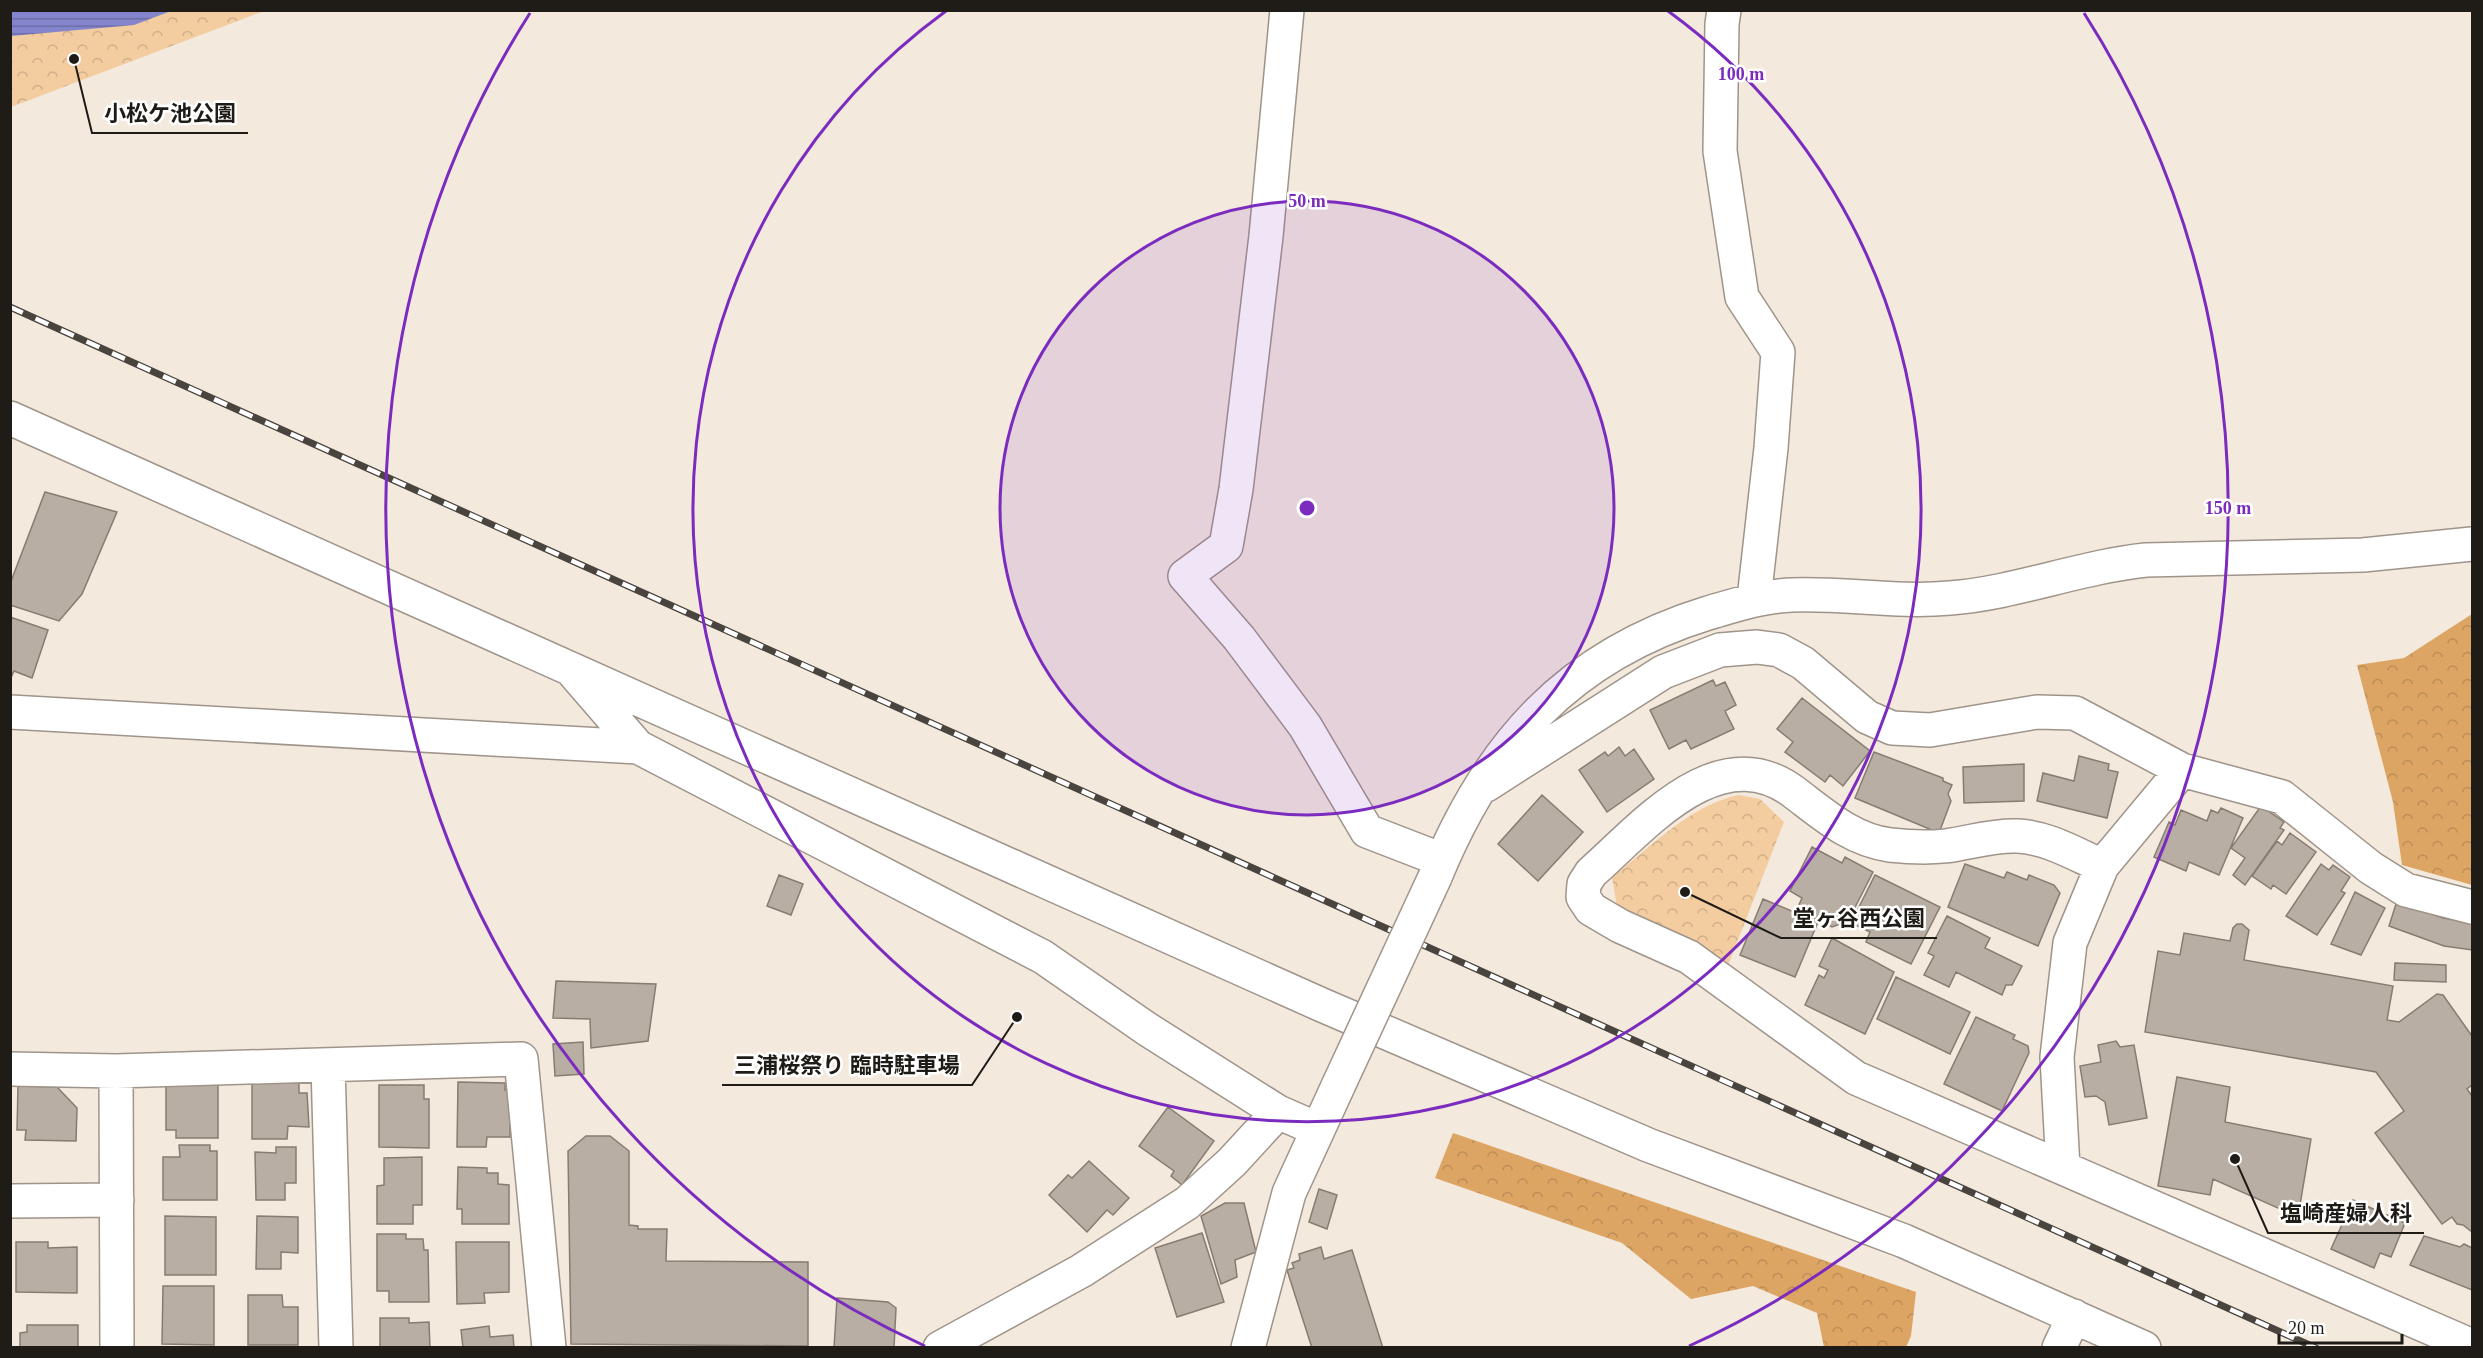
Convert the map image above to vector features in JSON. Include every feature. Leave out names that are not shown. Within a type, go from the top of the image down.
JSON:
[{"type":"street","points":[[1287,10],[1266,236],[1234,500],[1226,546],[1185,576],[1239,638],[1305,726],[1367,831],[1438,868]]},
{"type":"street","points":[[1725,10],[1722,24],[1720,151],[1742,297],[1778,352],[1771,448],[1754,599]]},
{"type":"street","points":[[10,418],[567,665],[1333,1010],[1648,1145],[1904,1241],[2144,1347]]},
{"type":"street","points":[[1248,1347],[1289,1193],[1475,792],[1523,725],[1560,691],[1598,664],[1645,636],[1754,599],[1791,595],[1937,599],[1971,596],[2110,564],[2134,561],[2363,555],[2472,544]]},
{"type":"street","points":[[1475,792],[1663,672],[1720,650],[1748,647],[1779,650],[1803,663],[1867,717],[1892,728],[1930,730],[2037,712],[2075,713],[2182,770],[2282,797],[2371,868],[2406,890],[2472,907]]},
{"type":"street","points":[[567,665],[638,747],[1043,957],[1147,1029],[1278,1112],[1317,1130]]},
{"type":"street","points":[[10,712],[638,747]]},
{"type":"street","points":[[2063,1168],[2057,1057],[2070,943],[2102,866],[2182,770]]},
{"type":"street","points":[[2102,866],[2042,839],[2017,836],[1916,848],[1885,844],[1857,835],[1831,821],[1776,780],[1751,774],[1720,777],[1694,786],[1677,797],[1591,873],[1584,884],[1583,897],[1591,909],[1620,926],[1689,957],[1856,1078],[2472,1346]]},
{"type":"street","points":[[10,1069],[116,1071],[521,1059],[549,1347]]},
{"type":"street","points":[[328,1065],[336,1347]]},
{"type":"street","points":[[116,1071],[117,1347]]},
{"type":"street","points":[[940,1347],[1081,1271],[1187,1203],[1232,1162],[1278,1112]]},
{"type":"street","points":[[10,1201],[117,1200]]},
{"type":"street","points":[[2059,1347],[2074,1316]]},
{"type":"green space","points":[[11,11],[264,11],[11,107]]},
{"type":"green space","points":[[2472,614],[2472,885],[2402,865],[2393,802],[2357,665],[2404,658]]},
{"type":"green space","points":[[1739,795],[1760,799],[1784,822],[1727,968],[1617,907],[1612,877],[1688,817],[1721,800]]},
{"type":"green space","points":[[1453,1133],[1916,1292],[1911,1336],[1906,1347],[1824,1347],[1817,1313],[1753,1286],[1691,1299],[1622,1243],[1435,1178]]},
{"type":"water","points":[[11,10],[171,11],[134,25],[11,36]]},
{"type":"building","points":[[45,492],[117,512],[82,594],[59,621],[10,605],[10,584]]},
{"type":"building","points":[[10,617],[48,630],[32,678],[14,671],[10,680]]},
{"type":"building","points":[[1713,680],[1716,686],[1725,682],[1736,705],[1725,711],[1734,729],[1691,749],[1686,740],[1669,749],[1650,710]]},
{"type":"building","points":[[1802,698],[1870,751],[1843,786],[1830,775],[1825,782],[1785,752],[1793,742],[1777,729]]},
{"type":"building","points":[[1619,747],[1625,756],[1634,749],[1654,779],[1607,812],[1579,770],[1605,752],[1608,756]]},
{"type":"building","points":[[1874,752],[1943,778],[1943,781],[1952,785],[1948,794],[1951,801],[1939,833],[1855,798]]},
{"type":"building","points":[[2079,756],[2109,764],[2108,770],[2118,772],[2107,818],[2037,801],[2043,773],[2074,781]]},
{"type":"building","points":[[2024,764],[2024,801],[1964,803],[1963,767]]},
{"type":"building","points":[[1542,795],[1583,832],[1538,881],[1498,844]]},
{"type":"building","points":[[2261,806],[2284,822],[2280,828],[2284,830],[2245,885],[2233,875],[2245,858],[2231,848]]},
{"type":"building","points":[[2221,808],[2243,818],[2219,875],[2189,862],[2186,871],[2154,857],[2169,822],[2175,825],[2181,810],[2207,821],[2211,810],[2218,813]]},
{"type":"building","points":[[2290,833],[2316,852],[2286,894],[2273,885],[2271,889],[2252,876],[2277,841],[2282,845]]},
{"type":"building","points":[[1812,847],[1842,863],[1845,857],[1873,872],[1845,927],[1840,924],[1832,927],[1797,909],[1802,898],[1790,891]]},
{"type":"building","points":[[1965,864],[2004,878],[2007,872],[2027,880],[2029,875],[2054,885],[2060,893],[2038,946],[1948,907]]},
{"type":"building","points":[[2321,864],[2329,870],[2333,865],[2350,877],[2341,891],[2345,893],[2317,935],[2286,916]]},
{"type":"building","points":[[779,875],[803,884],[791,915],[767,906]]},
{"type":"building","points":[[1875,875],[1940,907],[1911,964],[1866,942],[1870,932],[1851,923]]},
{"type":"building","points":[[2355,892],[2385,908],[2361,955],[2331,944]]},
{"type":"building","points":[[1763,899],[1818,922],[1795,977],[1740,955]]},
{"type":"building","points":[[2397,901],[2443,918],[2472,923],[2472,950],[2444,946],[2389,926]]},
{"type":"building","points":[[1947,916],[1990,938],[1985,948],[2022,966],[2012,985],[2006,985],[2002,995],[1956,972],[1949,987],[1924,975],[1934,956],[1928,953]]},
{"type":"building","points":[[2237,924],[2242,924],[2249,930],[2244,960],[2393,986],[2387,1020],[2399,1022],[2437,994],[2443,995],[2472,1036],[2472,1085],[2467,1089],[2472,1096],[2472,1232],[2463,1225],[2457,1224],[2452,1217],[2442,1224],[2375,1133],[2404,1111],[2376,1072],[2145,1032],[2158,951],[2180,955],[2184,933],[2230,941],[2233,928]]},
{"type":"building","points":[[1832,938],[1894,972],[1865,1034],[1805,1005],[1819,975],[1824,978],[1828,970],[1819,966]]},
{"type":"building","points":[[2395,963],[2446,965],[2446,982],[2394,980]]},
{"type":"building","points":[[1896,977],[1970,1012],[1950,1054],[1877,1019]]},
{"type":"building","points":[[556,981],[656,984],[648,1041],[591,1048],[590,1019],[553,1018]]},
{"type":"building","points":[[1976,1017],[2015,1035],[2013,1039],[2028,1046],[2029,1053],[2002,1111],[1944,1084]]},
{"type":"building","points":[[2116,1041],[2120,1047],[2134,1045],[2147,1118],[2109,1125],[2105,1102],[2096,1096],[2085,1097],[2080,1066],[2101,1062],[2098,1045]]},
{"type":"building","points":[[583,1042],[584,1074],[555,1076],[553,1044]]},
{"type":"building","points":[[2177,1077],[2230,1087],[2225,1122],[2311,1139],[2298,1217],[2213,1179],[2210,1195],[2158,1186]]},
{"type":"building","points":[[166,1078],[218,1078],[218,1138],[176,1138],[176,1130],[166,1130]]},
{"type":"building","points":[[252,1078],[299,1079],[299,1093],[307,1093],[309,1127],[288,1126],[287,1139],[252,1139]]},
{"type":"building","points":[[458,1082],[505,1083],[505,1090],[510,1090],[510,1137],[487,1137],[486,1147],[457,1147]]},
{"type":"building","points":[[379,1085],[424,1085],[424,1099],[429,1099],[429,1148],[379,1147]]},
{"type":"building","points":[[18,1086],[57,1087],[77,1108],[76,1141],[25,1140],[26,1130],[17,1130]]},
{"type":"building","points":[[1168,1107],[1214,1141],[1182,1185],[1171,1176],[1174,1171],[1139,1146]]},
{"type":"building","points":[[586,1136],[610,1136],[629,1151],[629,1225],[638,1226],[638,1229],[667,1229],[666,1261],[808,1262],[808,1346],[571,1344],[568,1151]]},
{"type":"building","points":[[179,1145],[210,1145],[210,1151],[217,1151],[217,1200],[163,1200],[163,1157],[180,1157]]},
{"type":"building","points":[[276,1147],[296,1147],[296,1183],[285,1183],[285,1200],[256,1200],[255,1152],[276,1153]]},
{"type":"building","points":[[422,1157],[422,1205],[413,1205],[413,1224],[377,1224],[377,1186],[384,1185],[384,1158]]},
{"type":"building","points":[[1089,1161],[1129,1198],[1113,1215],[1107,1210],[1087,1232],[1049,1195],[1068,1175],[1072,1178]]},
{"type":"building","points":[[458,1167],[487,1168],[487,1173],[498,1173],[498,1184],[509,1185],[509,1224],[462,1224],[462,1209],[457,1209]]},
{"type":"building","points":[[1319,1189],[1337,1195],[1327,1229],[1309,1222]]},
{"type":"building","points":[[2353,1200],[2405,1223],[2391,1257],[2380,1253],[2374,1268],[2331,1249]]},
{"type":"building","points":[[1225,1203],[1244,1203],[1256,1252],[1235,1260],[1237,1277],[1221,1284],[1201,1216]]},
{"type":"building","points":[[165,1216],[216,1217],[216,1275],[165,1275]]},
{"type":"building","points":[[257,1216],[298,1217],[298,1253],[281,1252],[281,1269],[256,1269]]},
{"type":"building","points":[[1202,1233],[1224,1302],[1177,1317],[1155,1248]]},
{"type":"building","points":[[377,1234],[406,1234],[406,1239],[423,1239],[424,1250],[428,1250],[429,1302],[389,1302],[389,1291],[377,1291]]},
{"type":"building","points":[[2424,1236],[2460,1247],[2464,1244],[2472,1248],[2472,1290],[2410,1265]]},
{"type":"building","points":[[16,1242],[48,1242],[48,1248],[77,1247],[77,1293],[16,1292]]},
{"type":"building","points":[[456,1242],[509,1242],[509,1292],[484,1293],[485,1303],[457,1304]]},
{"type":"building","points":[[1321,1247],[1324,1259],[1352,1250],[1383,1348],[1312,1348],[1287,1270],[1294,1268],[1292,1263],[1300,1260],[1299,1254]]},
{"type":"building","points":[[163,1286],[214,1286],[214,1345],[162,1344]]},
{"type":"building","points":[[248,1295],[282,1295],[283,1307],[298,1307],[298,1345],[248,1345]]},
{"type":"building","points":[[837,1298],[888,1302],[896,1308],[894,1348],[834,1348]]},
{"type":"building","points":[[380,1318],[409,1318],[409,1323],[429,1322],[430,1348],[380,1348]]},
{"type":"building","points":[[27,1325],[78,1325],[78,1348],[20,1348],[20,1333],[27,1332]]},
{"type":"building","points":[[489,1326],[490,1337],[513,1335],[514,1348],[463,1348],[461,1330]]},
{"type":"railway","points":[[10,307],[2316,1348]]},
{"type":"place","name":"小松ケ池公園","points":[[74,59]]},
{"type":"place","name":"堂ヶ谷西公園","points":[[1685,892]]},
{"type":"place","name":"三浦桜祭り 臨時駐車場","points":[[1017,1017]]},
{"type":"place","name":"塩崎産婦人科","points":[[2235,1159]]}]
